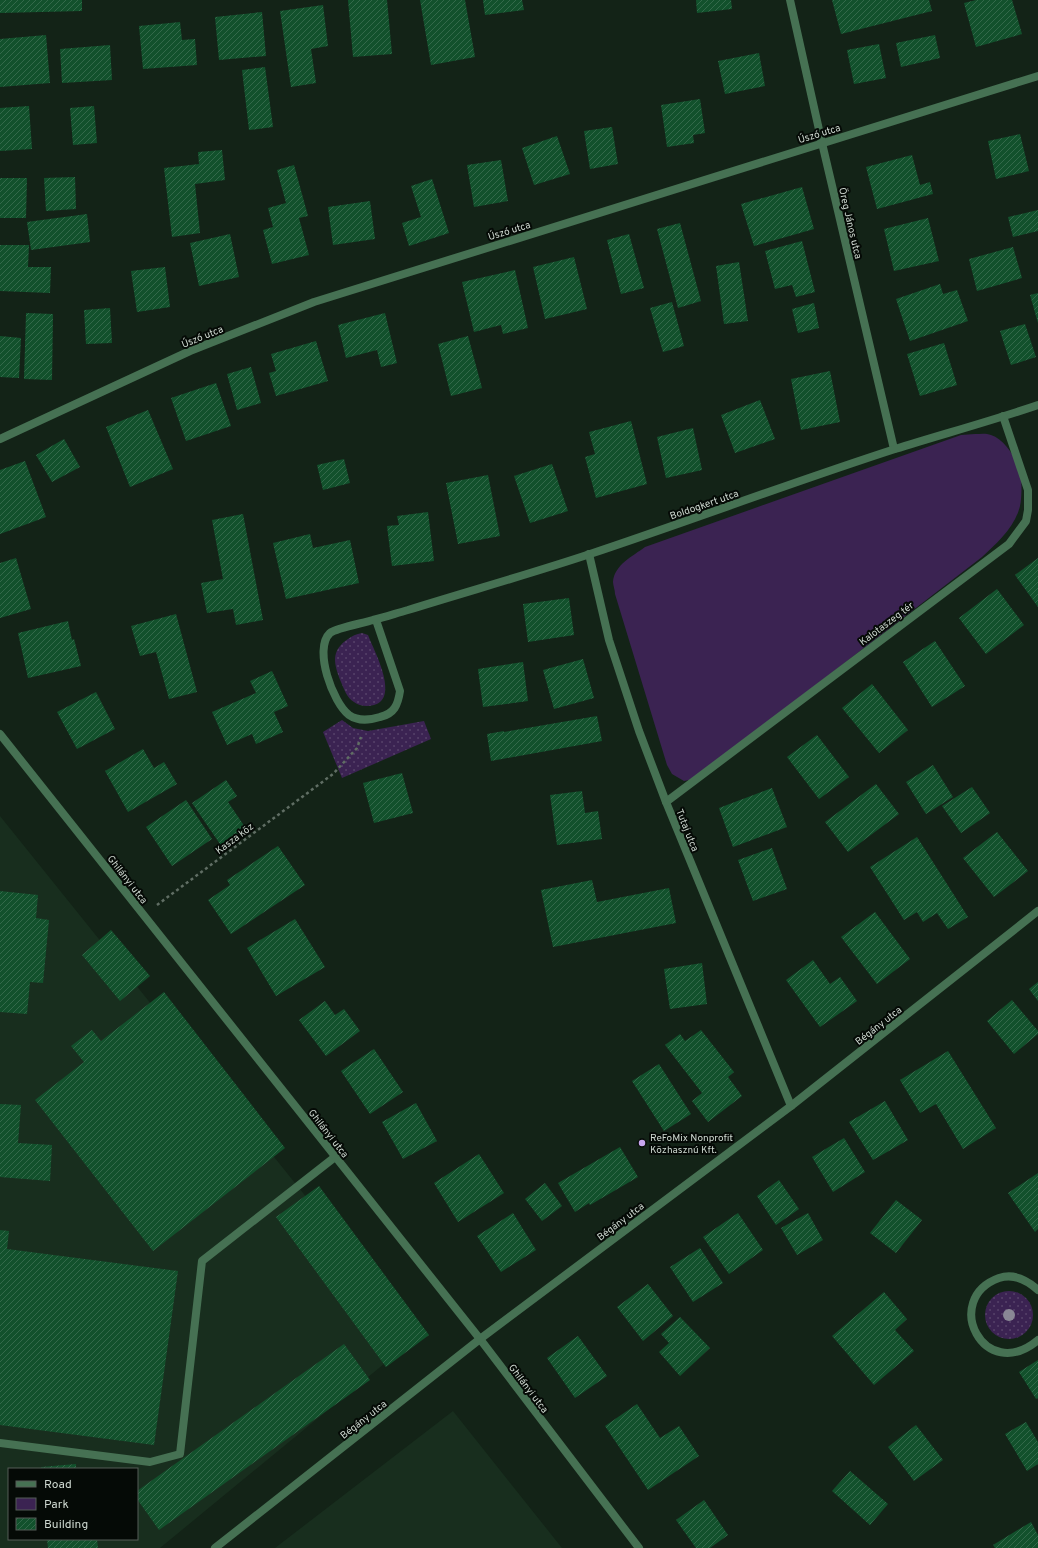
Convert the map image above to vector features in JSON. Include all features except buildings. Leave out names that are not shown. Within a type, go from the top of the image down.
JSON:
[{"type":"street","name":"Öreg János utca","points":[[790,0],[894,449]]},
{"type":"street","name":"Úszó utca","points":[[0,439],[190,351],[314,302],[1038,76]]},
{"type":"street","name":"Boldogkert utca","points":[[368,720],[358,719],[350,715],[340,706],[335,697],[324,662],[323,647],[326,638],[332,631],[376,620],[589,554],[894,449],[1038,405]]},
{"type":"street","name":"Kalotaszeg tér","points":[[666,802],[1009,544],[1026,521],[1028,510],[1028,490],[1003,416]]},
{"type":"street","name":"Tutaj utca","points":[[589,554],[609,640],[639,731],[666,802],[791,1106]]},
{"type":"street","points":[[368,720],[386,716],[394,711],[400,691],[376,620]]},
{"type":"street","name":"Ghilányi utca","points":[[0,734],[480,1339],[639,1548]]},
{"type":"street","name":"Bégány utca","points":[[215,1548],[480,1339],[791,1106],[1038,911]]},
{"type":"street","points":[[0,1443],[150,1462],[180,1454],[202,1261],[335,1157]]},
{"type":"street","points":[[1038,1290],[1029,1282],[1017,1277],[1003,1277],[991,1281],[980,1290],[973,1301],[971,1314],[973,1327],[979,1339],[989,1348],[1002,1353],[1015,1353],[1028,1349],[1038,1340]]},
{"type":"path","name":"Kasza köz","points":[[144,915],[333,774],[357,748],[368,720]]},
{"type":"shaded area","points":[[0,816],[418,1336],[160,1548],[0,1548]]},
{"type":"shaded area","points":[[453,1411],[562,1548],[275,1548]]},
{"type":"green space","points":[[989,434],[1000,440],[1012,454],[1020,469],[1022,488],[1020,506],[1018,514],[1010,528],[982,557],[694,779],[684,781],[672,774],[667,765],[615,594],[613,582],[614,576],[620,566],[645,547],[961,435]]},
{"type":"green space","points":[[362,633],[368,635],[384,676],[385,685],[385,694],[381,701],[369,706],[358,704],[349,698],[341,682],[335,664],[338,648],[348,639]]},
{"type":"green space","points":[[342,720],[353,728],[368,731],[424,721],[431,739],[342,778],[323,732]]},
{"type":"green space","points":[[1004,1291],[1014,1291],[1026,1298],[1033,1310],[1033,1320],[1026,1332],[1014,1339],[1004,1339],[996,1335],[989,1328],[985,1320],[985,1310],[989,1302],[996,1295]]},
{"type":"place","name":"ReFoMix Nonprofit Közhasznú Kft.","points":[[642,1143]]}]
